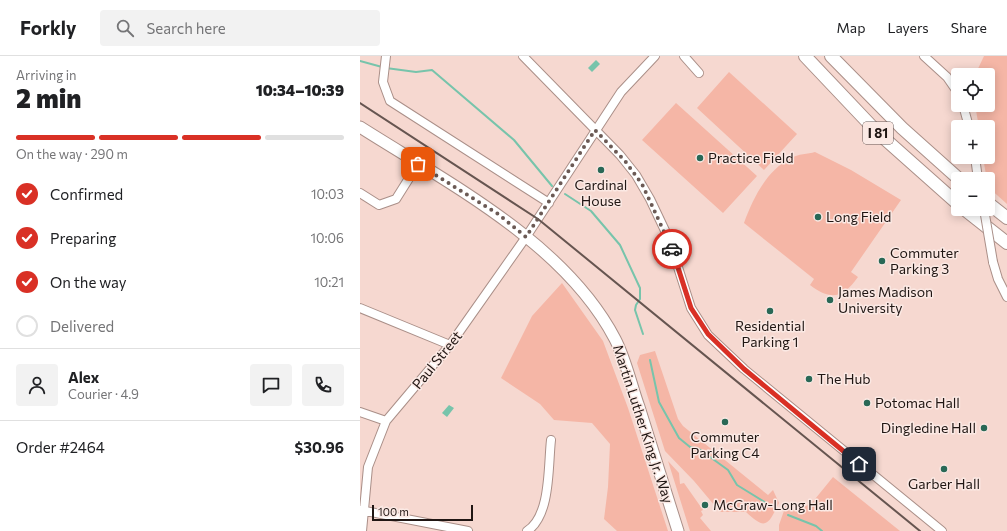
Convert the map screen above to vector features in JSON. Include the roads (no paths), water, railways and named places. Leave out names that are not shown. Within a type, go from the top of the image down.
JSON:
[{"type":"highway","name":"I 81","points":[[804,56],[879,133],[951,198]]},
{"type":"highway","name":"I 81","points":[[831,56],[902,128],[951,172]]},
{"type":"highway","points":[[995,209],[1007,218]]},
{"type":"highway","points":[[973,216],[1007,243]]},
{"type":"main road","name":"Martin Luther King Jr. Way","points":[[360,127],[498,214],[526,237],[571,278],[584,292],[616,341],[678,531]]},
{"type":"street","points":[[386,56],[383,82],[390,101],[549,203]]},
{"type":"street","points":[[523,56],[632,169],[654,208],[669,239],[691,308],[701,326],[717,345],[760,383],[942,531]]},
{"type":"street","name":"Paul Street","points":[[362,531],[361,511],[368,467],[386,421],[450,345],[549,203],[620,92],[655,56]]},
{"type":"street","points":[[684,56],[698,73]]},
{"type":"street","points":[[924,56],[947,77],[951,83]]},
{"type":"street","points":[[360,194],[379,205],[396,199],[418,164]]},
{"type":"street","points":[[985,216],[993,262],[998,279],[1007,297]]},
{"type":"street","points":[[360,308],[450,345]]},
{"type":"street","points":[[360,412],[386,421]]},
{"type":"street","points":[[527,531],[533,527],[544,510],[551,440]]},
{"type":"street","points":[[361,511],[468,531]]},
{"type":"waterway","points":[[360,61],[382,67]]},
{"type":"waterway","points":[[386,68],[416,72],[432,70],[514,140],[552,186]]},
{"type":"waterway","points":[[565,194],[591,211],[620,245],[640,288],[640,299],[635,310],[643,334]]},
{"type":"waterway","points":[[650,360],[659,402],[679,438],[690,447],[699,449],[728,470],[737,485],[771,506]]},
{"type":"waterway","points":[[788,515],[816,526],[822,531]]},
{"type":"railway","points":[[360,103],[538,219],[920,531]]},
{"type":"place","name":"Practice Field","points":[[700,158]]},
{"type":"place","name":"Cardinal House","points":[[601,170]]},
{"type":"place","name":"Long Field","points":[[818,217]]},
{"type":"place","name":"Commuter Parking 3","points":[[882,261]]},
{"type":"place","name":"James Madison University","points":[[830,300]]},
{"type":"place","name":"Residential Parking 1","points":[[770,311]]},
{"type":"place","name":"The Hub","points":[[809,379]]},
{"type":"place","name":"Potomac Hall","points":[[867,403]]},
{"type":"place","name":"Commuter Parking C4","points":[[725,422]]},
{"type":"place","name":"Dingledine Hall","points":[[984,428]]},
{"type":"place","name":"Garber Hall","points":[[944,469]]},
{"type":"place","name":"McGraw-Long Hall","points":[[705,505]]}]
